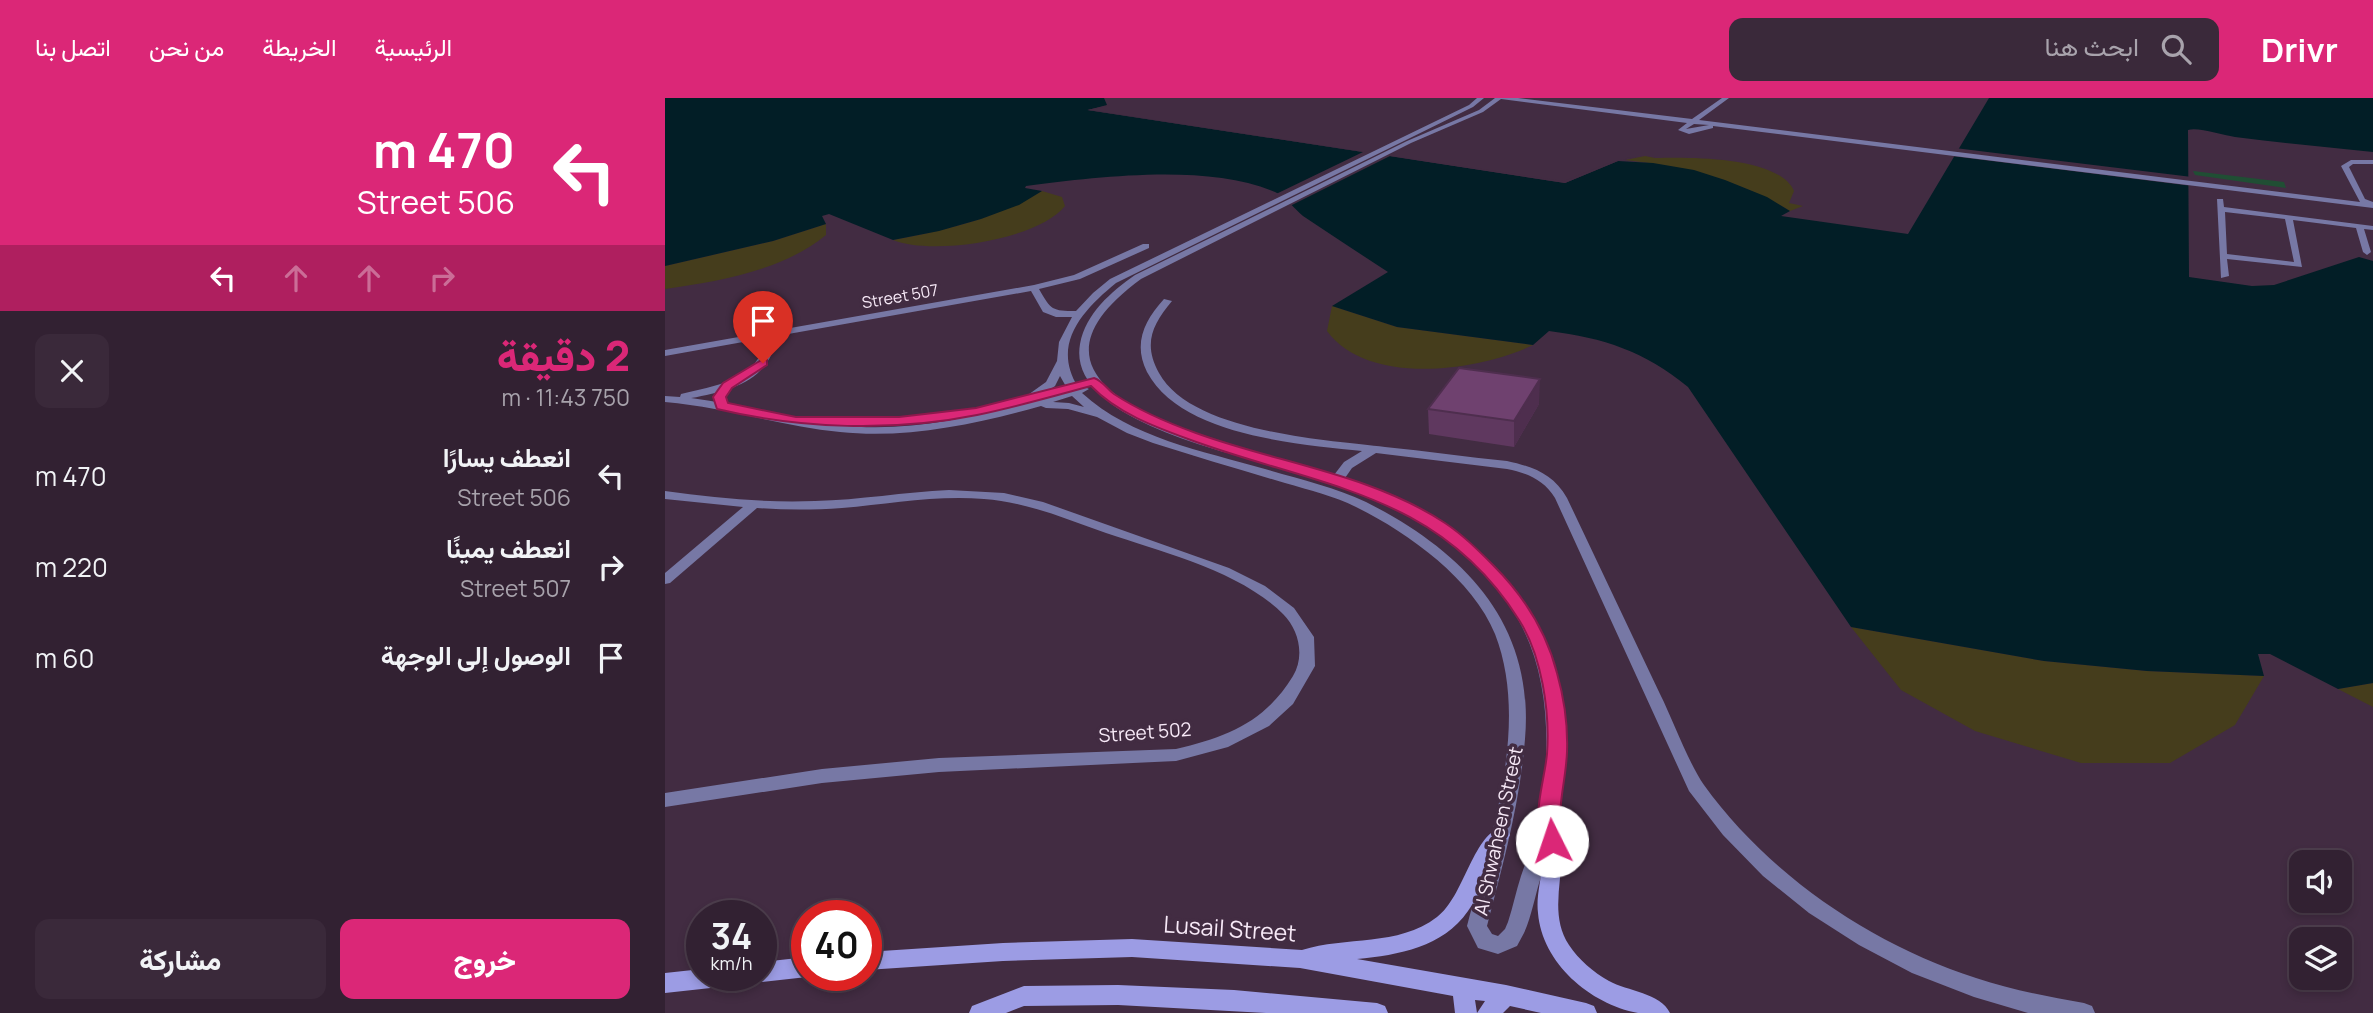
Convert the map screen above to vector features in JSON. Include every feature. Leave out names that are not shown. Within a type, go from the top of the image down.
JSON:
[{"type":"street","points":[[1029,399],[1051,384],[1062,362],[1063,341],[1076,314],[1101,290],[1121,276],[1481,98]]},
{"type":"street","points":[[1422,137],[1490,98]]},
{"type":"street","points":[[1482,111],[1501,98],[1756,126],[2373,205]]},
{"type":"street","points":[[1534,98],[1675,115],[1695,120]]},
{"type":"street","points":[[1726,98],[1681,131],[1730,126]]},
{"type":"street","points":[[1693,131],[1735,101]]},
{"type":"street","points":[[666,399],[847,428],[899,429],[942,424],[993,413],[1096,383],[1085,352],[1086,340],[1099,310],[1108,299],[1162,263],[1409,142],[1482,111],[1510,103],[1548,103]]},
{"type":"street","points":[[1675,115],[1714,108]]},
{"type":"street","points":[[1649,115],[1686,126]]},
{"type":"street","points":[[1725,117],[1756,126]]},
{"type":"street","points":[[1707,121],[1944,151]]},
{"type":"street","points":[[2362,200],[2349,170],[2355,164],[2373,162]]},
{"type":"street","points":[[2200,183],[2362,200],[2373,205]]},
{"type":"street","points":[[2335,197],[2348,193],[2355,185]]},
{"type":"street","points":[[2224,276],[2220,205],[2373,228]]},
{"type":"street","points":[[2223,256],[2299,265],[2288,217]]},
{"type":"street","points":[[2359,226],[2367,252]]},
{"type":"street","name":"Street 507","points":[[665,354],[1034,288],[1077,277],[1146,246]]},
{"type":"street","points":[[1034,288],[1046,310],[1056,314],[1076,314]]},
{"type":"street","points":[[1167,302],[1147,334],[1145,356],[1159,383],[1185,405],[1247,430],[1290,439],[1507,465],[1549,479],[1695,786],[1714,814],[1747,850],[1792,890],[1856,933],[1937,972],[2002,994],[2084,1013]]},
{"type":"street","points":[[666,399],[727,385],[763,363],[772,335]]},
{"type":"street","name":"Al Shwaheen Street","points":[[1062,362],[1075,390],[1102,415],[1145,436],[1360,504],[1387,517],[1443,554],[1469,580],[1494,617],[1504,638],[1513,664],[1519,700],[1517,750],[1501,835],[1477,926],[1485,942],[1490,945],[1505,943],[1514,933],[1547,823],[1557,752],[1549,675],[1530,622],[1488,567],[1439,526],[1412,510],[1337,480],[1210,443],[1160,424],[1108,396],[1096,383]]},
{"type":"street","points":[[722,406],[719,397],[727,385]]},
{"type":"street","points":[[796,421],[920,419],[976,412],[1075,390]]},
{"type":"street","points":[[993,413],[1055,405],[1102,415]]},
{"type":"street","points":[[1337,480],[1348,465],[1374,449]]},
{"type":"street","name":"Street 502","points":[[665,495],[752,506],[840,503],[958,494],[989,495],[1041,507],[1220,567],[1261,589],[1297,620],[1308,643],[1310,663],[1296,691],[1275,714],[1246,734],[1212,748],[1176,755],[939,765],[822,776],[665,800]]},
{"type":"street","points":[[665,580],[752,506]]},
{"type":"street","points":[[1547,823],[1553,854],[1547,903],[1548,918],[1561,949],[1584,977],[1600,988],[1645,1004],[1659,1013]]},
{"type":"street","points":[[1300,959],[1330,953],[1387,948],[1434,932],[1450,919],[1462,904],[1484,856],[1501,835]]},
{"type":"street","name":"Lusail Street","points":[[882,960],[977,953],[1132,948],[1300,959],[1506,995],[1586,1013]]},
{"type":"street","points":[[665,983],[686,981]]},
{"type":"street","points":[[1463,988],[1466,1013]]},
{"type":"street","points":[[980,1013],[1024,996],[1118,995],[1234,1000],[1377,1013]]},
{"type":"street","points":[[1488,1013],[1506,995]]},
{"type":"green space","points":[[2193,171],[2284,182],[2286,188],[2195,175]]},
{"type":"sand","points":[[1645,156],[1731,161],[1771,171],[1785,179],[1794,191],[1789,203],[1803,206],[1790,211],[1751,191],[1711,176],[1669,166],[1625,160]]},
{"type":"sand","points":[[1042,191],[1062,197],[1065,206],[1051,218],[1009,236],[983,242],[933,246],[910,245],[893,240],[970,222],[1007,209]]},
{"type":"sand","points":[[826,224],[826,235],[790,258],[728,278],[665,289],[665,266],[773,241]]},
{"type":"sand","points":[[1332,306],[1397,327],[1533,345],[1483,362],[1454,367],[1396,367],[1369,360],[1345,349],[1327,331]]},
{"type":"sand","points":[[1851,627],[2044,661],[2147,671],[2264,676],[2235,725],[2170,763],[2081,763],[1975,731],[1901,690]]},
{"type":"sand","points":[[2373,683],[2373,707],[2338,689]]},
{"type":"water","points":[[665,98],[1104,98],[1107,105],[1088,110],[1565,183],[1618,161],[1653,163],[1694,170],[1767,197],[1790,211],[1781,216],[1908,234],[1989,98],[2373,98],[2373,152],[2188,130],[2189,277],[2252,286],[2274,285],[2359,257],[2373,261],[2373,683],[2338,689],[2270,654],[2258,654],[2264,676],[2147,671],[2044,661],[1851,627],[1688,387],[1672,375],[1639,355],[1588,338],[1549,331],[1533,345],[1397,327],[1332,306],[1388,272],[1303,216],[1279,194],[1248,183],[1185,175],[1152,175],[1026,186],[1025,188],[1042,191],[1019,205],[981,219],[893,240],[829,214],[822,216],[826,224],[773,241],[665,266]]},
{"type":"pier","points":[[1110,105],[1091,110],[1564,181],[1606,164],[1631,157],[1636,157],[1618,161],[1565,183],[1390,156],[1288,207],[1274,195],[1363,152],[1087,110]]},
{"type":"pier","points":[[1955,148],[2192,177],[2192,186],[1951,156]]},
{"type":"building","points":[[1459,368],[1540,379],[1514,421],[1428,409]]},
{"type":"route","points":[[763,363],[727,385],[719,397],[722,406],[796,421],[899,421],[976,412],[1094,382],[1108,396],[1160,424],[1210,443],[1351,484],[1412,510],[1439,526],[1462,543],[1506,587],[1530,622],[1538,640],[1549,675],[1555,713],[1557,752],[1547,823],[1552,841]]}]
